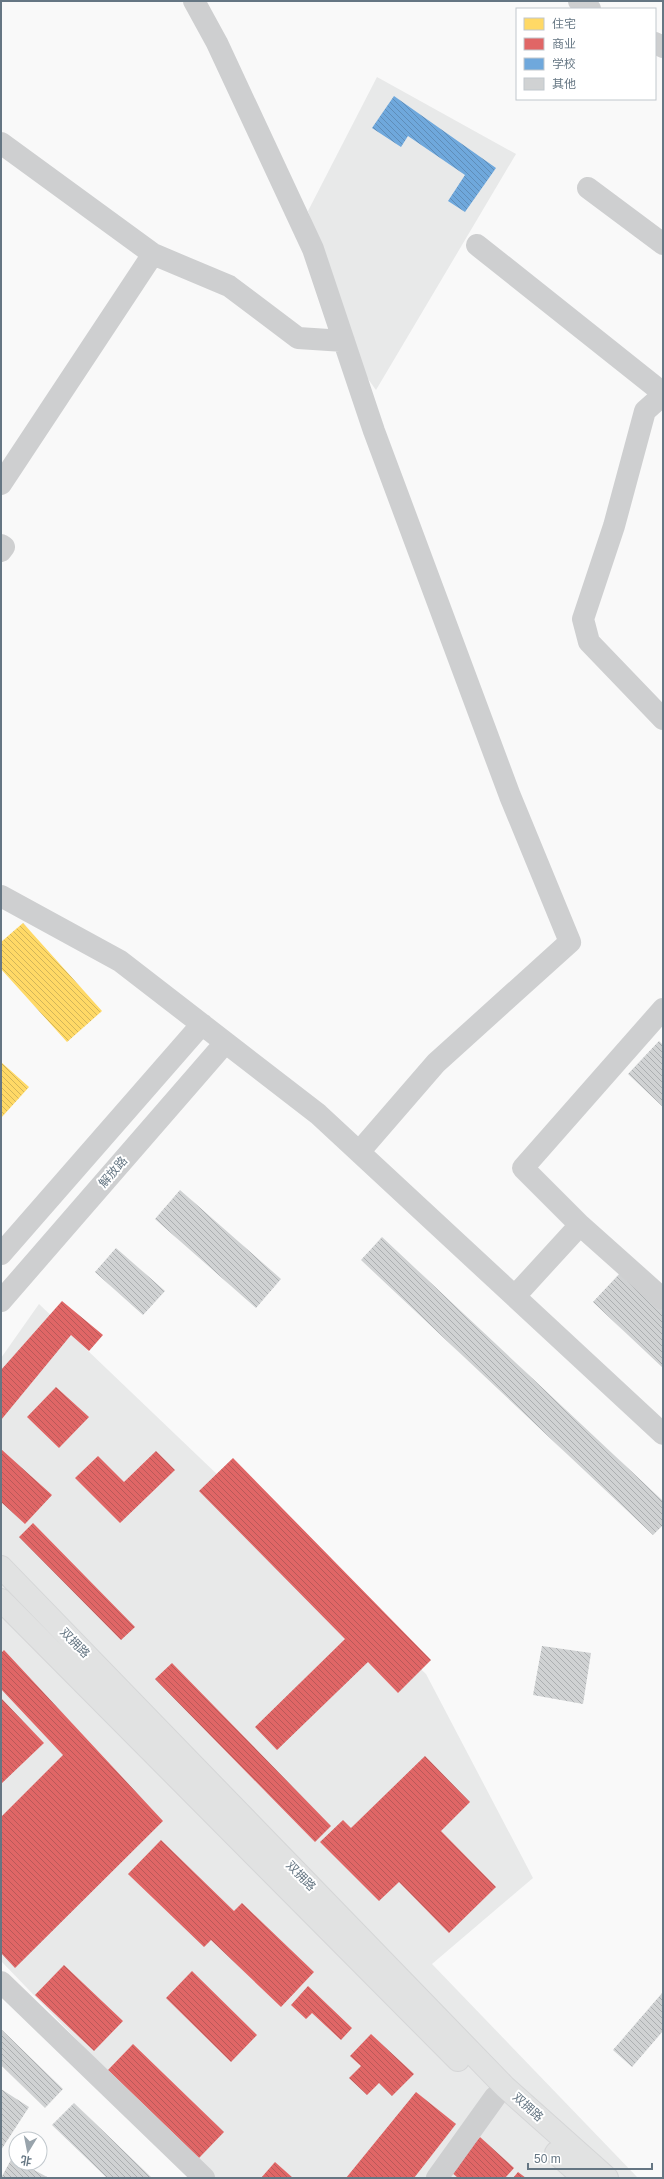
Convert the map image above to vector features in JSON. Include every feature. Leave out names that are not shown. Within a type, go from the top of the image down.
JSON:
[{"type":"main road","name":"双拥路","points":[[1,1567],[505,2087],[607,2178]]},
{"type":"main road","name":"双拥路","points":[[1,1600],[495,2097],[584,2178]]},
{"type":"street","points":[[194,1],[217,43],[313,249],[374,431],[504,781],[570,942],[436,1063],[359,1152]]},
{"type":"street","points":[[579,1],[589,8]]},
{"type":"street","points":[[1,143],[153,254],[229,286],[298,338],[344,341]]},
{"type":"street","points":[[588,188],[663,244]]},
{"type":"street","points":[[477,245],[663,394],[645,411],[614,526],[583,619],[589,642],[663,718]]},
{"type":"street","points":[[1,484],[153,254]]},
{"type":"street","points":[[1,545],[4,547],[1,551]]},
{"type":"street","points":[[1,896],[120,961],[318,1114],[663,1434]]},
{"type":"street","points":[[663,1008],[523,1168],[580,1225],[663,1299]]},
{"type":"street","points":[[1,1254],[202,1024]]},
{"type":"street","name":"解放路","points":[[1,1301],[225,1042]]},
{"type":"street","points":[[515,1296],[580,1225]]},
{"type":"street","points":[[1,1982],[204,2178]]},
{"type":"street","points":[[437,2178],[495,2097]]},
{"type":"shaded area","points":[[377,77],[516,154],[376,390],[358,365],[308,211]]},
{"type":"shaded area","points":[[39,1304],[426,1674],[533,1878],[432,1964],[638,2178],[210,2178],[1,1961],[1,1358]]},
{"type":"building: 住宅","points":[[23,923],[102,1011],[67,1042],[1,969],[1,942]]},
{"type":"building: 住宅","points":[[1,1062],[29,1087],[1,1118]]},
{"type":"building: 商业","points":[[62,1301],[103,1335],[89,1351],[71,1335],[1,1420],[1,1370]]},
{"type":"building: 商业","points":[[56,1387],[89,1417],[59,1448],[27,1417]]},
{"type":"building: 商业","points":[[1,1449],[52,1495],[25,1524],[1,1502]]},
{"type":"building: 商业","points":[[156,1451],[175,1470],[120,1523],[75,1478],[98,1456],[124,1482]]},
{"type":"building: 商业","points":[[233,1458],[431,1660],[398,1693],[368,1662],[277,1750],[255,1727],[345,1639],[199,1491]]},
{"type":"building: 商业","points":[[33,1523],[135,1627],[121,1640],[19,1537]]},
{"type":"building: 商业","points":[[4,1650],[163,1821],[15,1968],[1,1953],[1,1817],[63,1755],[1,1689],[1,1653]]},
{"type":"building: 商业","points":[[172,1663],[331,1826],[315,1842],[155,1679]]},
{"type":"building: 商业","points":[[1,1698],[44,1743],[1,1784]]},
{"type":"building: 商业","points":[[425,1756],[470,1802],[441,1831],[496,1887],[449,1933],[399,1882],[379,1901],[320,1842],[343,1820],[351,1828]]},
{"type":"building: 商业","points":[[161,1840],[234,1911],[242,1903],[314,1972],[281,2007],[211,1940],[204,1947],[128,1874]]},
{"type":"building: 商业","points":[[64,1965],[123,2021],[94,2051],[35,1995]]},
{"type":"building: 商业","points":[[192,1971],[257,2035],[231,2062],[166,1998]]},
{"type":"building: 商业","points":[[308,1986],[352,2028],[341,2040],[312,2013],[306,2019],[291,2005]]},
{"type":"building: 商业","points":[[371,2034],[414,2074],[392,2096],[379,2083],[367,2095],[349,2078],[361,2066],[350,2056]]},
{"type":"building: 商业","points":[[133,2044],[224,2132],[199,2158],[108,2070]]},
{"type":"building: 商业","points":[[416,2092],[456,2124],[414,2178],[346,2178]]},
{"type":"building: 商业","points":[[480,2137],[514,2168],[505,2178],[458,2178],[450,2171]]},
{"type":"building: 商业","points":[[275,2162],[293,2178],[261,2178]]},
{"type":"building: 商业","points":[[518,2172],[526,2178],[513,2178]]},
{"type":"building: 学校","points":[[394,96],[496,168],[465,212],[448,201],[465,175],[408,136],[401,147],[372,128]]},
{"type":"building: 其他","points":[[659,1041],[663,1045],[663,1107],[628,1074]]},
{"type":"building: 其他","points":[[180,1190],[281,1279],[256,1308],[155,1219]]},
{"type":"building: 其他","points":[[382,1237],[663,1501],[663,1525],[653,1535],[361,1260]]},
{"type":"building: 其他","points":[[116,1248],[165,1291],[143,1315],[95,1272]]},
{"type":"building: 其他","points":[[621,1272],[663,1311],[663,1368],[593,1302]]},
{"type":"building: 其他","points":[[542,1646],[591,1653],[583,1704],[533,1695]]},
{"type":"building: 其他","points":[[663,1992],[663,2031],[632,2067],[613,2050]]},
{"type":"building: 其他","points":[[1,2029],[63,2089],[45,2108],[1,2065]]},
{"type":"building: 其他","points":[[1,2089],[29,2107],[13,2131],[8,2131],[8,2139],[1,2150]]},
{"type":"building: 其他","points":[[74,2103],[152,2178],[107,2178],[52,2125]]},
{"type":"building: 其他","points":[[8,2165],[8,2171],[36,2171],[49,2178],[1,2178]]}]
